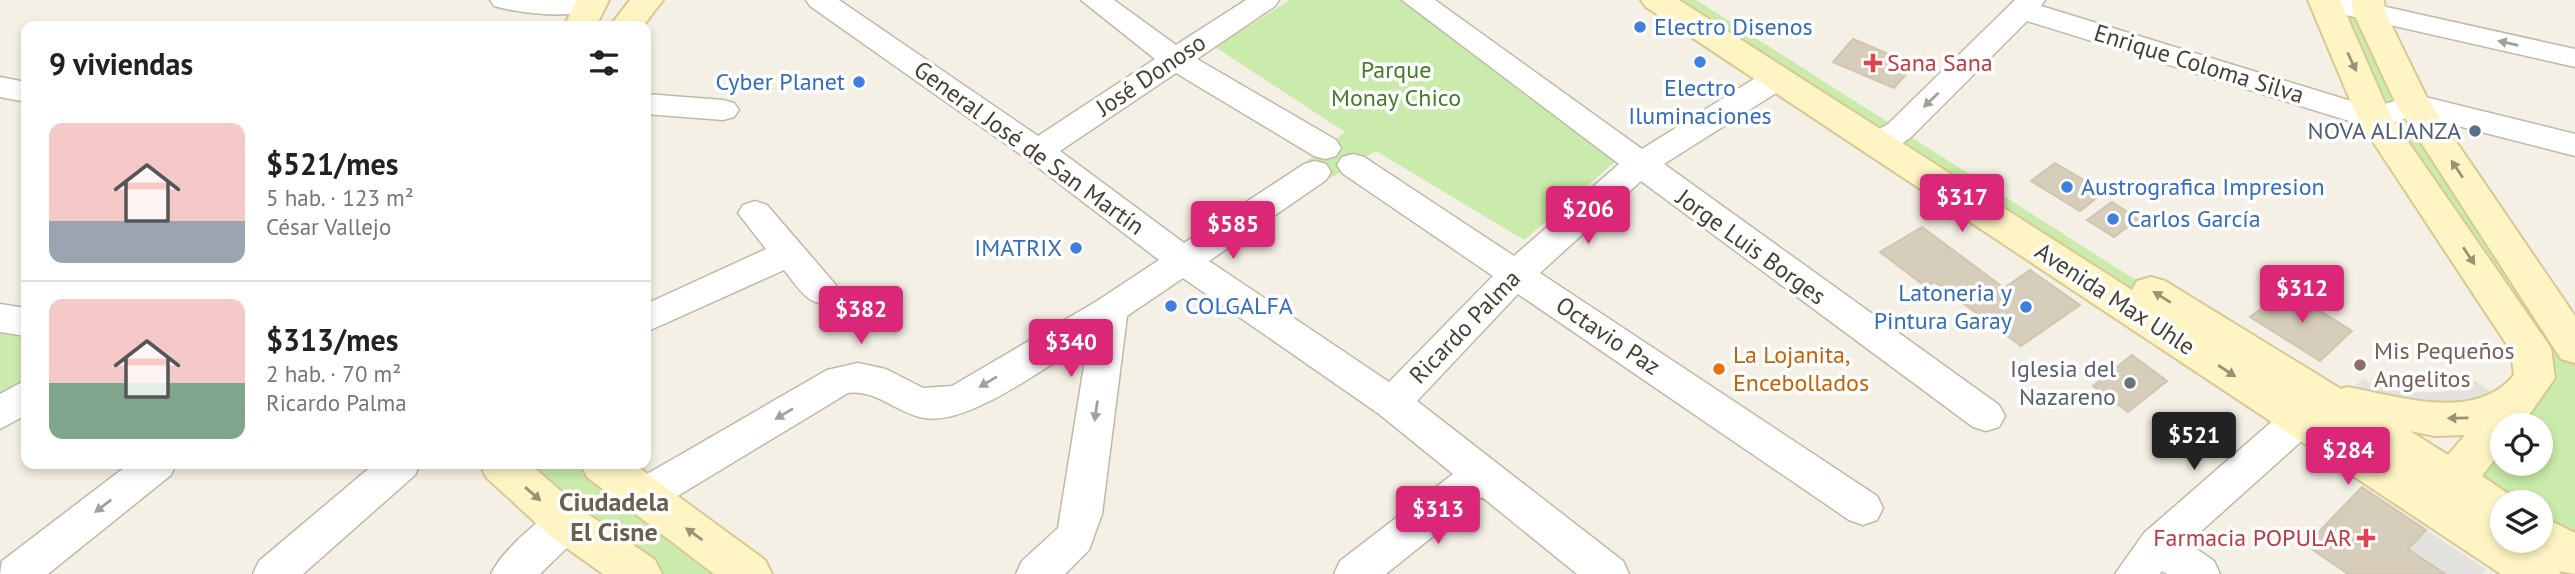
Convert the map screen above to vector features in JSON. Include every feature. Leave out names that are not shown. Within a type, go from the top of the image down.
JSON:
[{"type":"main road","points":[[630,21],[647,0]]},
{"type":"main road","name":"Avenida Max Uhle","points":[[1674,1],[1776,79],[1888,138]]},
{"type":"main road","name":"Avenida Max Uhle","points":[[1674,1],[2442,491],[2538,574]]},
{"type":"main road","points":[[2324,1],[2375,119],[2531,348],[2535,378],[2442,491]]},
{"type":"main road","points":[[2369,6],[2413,104],[2575,348]]},
{"type":"main road","points":[[2312,408],[2370,410],[2435,419],[2476,418],[2522,397]]},
{"type":"main road","points":[[507,469],[566,523],[639,574]]},
{"type":"main road","points":[[608,469],[642,497],[749,574]]},
{"type":"main road","name":"Avenida Max Uhle","points":[[2442,491],[2490,507]]},
{"type":"main road","points":[[2553,543],[2575,557]]},
{"type":"street","points":[[504,0],[588,10]]},
{"type":"street","name":"Octavio Paz","points":[[1095,0],[1175,59],[1331,162],[1516,274],[1863,508]]},
{"type":"street","name":"José Donoso","points":[[1038,151],[1265,0]]},
{"type":"street","name":"Jorge Luis Borges","points":[[1416,0],[1986,416]]},
{"type":"street","points":[[2324,1],[2369,6],[2575,58]]},
{"type":"street","name":"General José de San Martín","points":[[839,4],[1184,261],[1392,403],[1483,472],[1608,574]]},
{"type":"street","points":[[1888,138],[2027,5]]},
{"type":"street","name":"Enrique Coloma Silva","points":[[2027,5],[2375,119]]},
{"type":"street","name":"Ricardo Palma","points":[[1392,403],[1516,274],[1639,165],[1776,79]]},
{"type":"street","points":[[0,87],[21,91]]},
{"type":"street","points":[[651,104],[723,110]]},
{"type":"street","points":[[2375,119],[2413,104],[2575,145]]},
{"type":"street","points":[[642,497],[840,380],[858,375],[873,378],[919,405],[941,405],[961,399],[1110,310],[1331,162]]},
{"type":"street","points":[[755,213],[823,293]]},
{"type":"street","points":[[651,317],[789,253]]},
{"type":"street","points":[[1037,574],[1075,538],[1082,514],[1110,310]]},
{"type":"street","points":[[0,318],[21,321]]},
{"type":"street","points":[[0,414],[21,399]]},
{"type":"street","points":[[2147,560],[2312,408]]},
{"type":"street","points":[[17,574],[150,469]]},
{"type":"street","points":[[274,574],[395,469]]},
{"type":"street","points":[[1355,574],[1483,472]]},
{"type":"street","points":[[512,574],[566,523]]},
{"type":"street","points":[[2147,560],[2199,574]]},
{"type":"green space","name":"Parque Monay Chico","points":[[1290,0],[1401,0],[1615,162],[1524,240],[1376,151],[1327,180],[1303,164],[1345,132],[1215,47]]},
{"type":"green space","points":[[1657,0],[1696,0],[2277,370],[2256,390]]},
{"type":"green space","points":[[2325,2],[2369,12],[2575,348],[2575,550],[2553,536],[2553,490],[2490,490],[2490,496],[2465,480],[2490,450],[2490,476],[2553,476],[2553,413],[2520,413],[2543,383],[2381,117]]},
{"type":"green space","points":[[21,330],[21,383],[0,399],[0,331]]},
{"type":"green space","points":[[506,469],[609,469],[749,574],[639,574]]},
{"type":"shaded area","points":[[2363,379],[2376,386],[2405,392],[2439,392],[2461,388],[2475,381],[2494,393],[2478,403],[2452,407],[2371,397],[2354,387]]},
{"type":"shaded area","points":[[2426,530],[2486,569],[2482,574],[2445,574],[2408,549]]},
{"type":"building","name":"Sana Sana","points":[[1853,39],[1914,65],[1894,88],[1833,62]]},
{"type":"building","name":"Austrografica Impresion","points":[[2055,163],[2104,192],[2080,211],[2031,181]]},
{"type":"building","name":"Carlos García","points":[[2112,202],[2138,219],[2114,237],[2087,220]]},
{"type":"building","points":[[1922,227],[2004,288],[2030,270],[2080,305],[2021,346],[1934,282],[1926,287],[1880,252]]},
{"type":"building","points":[[2286,289],[2352,331],[2320,361],[2250,317]]},
{"type":"building","name":"Iglesia del Nazareno","points":[[2132,355],[2167,381],[2128,412],[2093,386]]},
{"type":"building","name":"Farmacia POPULAR","points":[[2362,487],[2426,530],[2408,549],[2445,574],[2348,574],[2306,545]]},
{"type":"place","name":"Electro Disenos","points":[[1640,27]]},
{"type":"place","name":"Electro Iluminaciones","points":[[1700,62]]},
{"type":"place","name":"Sana Sana","points":[[1873,63]]},
{"type":"place","name":"Cyber Planet","points":[[859,82]]},
{"type":"place","name":"NOVA ALIANZA","points":[[2475,131]]},
{"type":"place","name":"Austrografica Impresion","points":[[2067,187]]},
{"type":"place","name":"Carlos García","points":[[2113,219]]},
{"type":"place","name":"IMATRIX","points":[[1076,248]]},
{"type":"place","name":"COLGALFA","points":[[1171,306]]},
{"type":"place","name":"Latoneria y Pintura Garay","points":[[2026,307]]},
{"type":"place","name":"Mis Pequeños Angelitos","points":[[2360,365]]},
{"type":"place","name":"La Lojanita, Encebollados","points":[[1719,369]]},
{"type":"place","name":"Iglesia del Nazareno","points":[[2130,383]]},
{"type":"place","name":"Farmacia POPULAR","points":[[2366,538]]},
{"type":"district","name":"Ciudadela El Cisne","points":[[614,517]]}]
